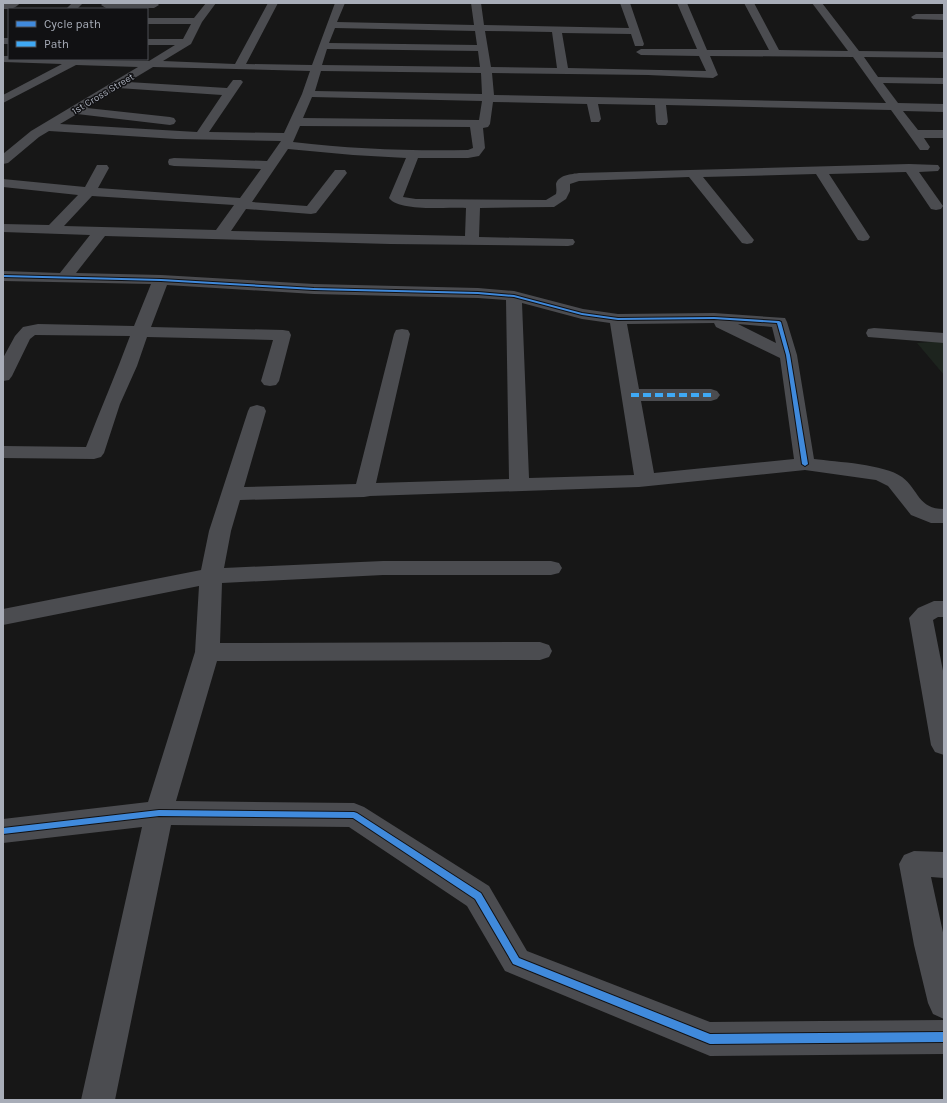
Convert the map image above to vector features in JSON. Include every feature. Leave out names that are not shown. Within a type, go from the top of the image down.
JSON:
[{"type":"street","points":[[148,42],[187,42],[197,21],[211,3]]},
{"type":"street","points":[[200,136],[230,92],[273,3]]},
{"type":"street","points":[[221,234],[287,141],[308,94],[323,46],[340,3]]},
{"type":"street","points":[[296,122],[484,124],[488,98],[486,70],[478,28],[476,3]]},
{"type":"street","points":[[625,3],[648,72]]},
{"type":"street","points":[[26,60],[243,67],[648,72],[713,76],[682,3]]},
{"type":"street","points":[[749,3],[776,54]]},
{"type":"street","points":[[816,3],[896,107],[924,148]]},
{"type":"street","points":[[106,5],[155,4]]},
{"type":"street","points":[[148,14],[155,4]]},
{"type":"street","points":[[3,13],[10,5]]},
{"type":"street","points":[[916,17],[944,17]]},
{"type":"street","points":[[148,21],[197,21]]},
{"type":"street","points":[[331,25],[635,31]]},
{"type":"street","points":[[557,30],[563,71]]},
{"type":"street","name":"1st Cross Street","points":[[3,160],[35,134],[187,42]]},
{"type":"street","points":[[323,46],[483,48]]},
{"type":"street","points":[[641,52],[944,55]]},
{"type":"street","points":[[3,100],[72,62]]},
{"type":"street","points":[[875,80],[944,81]]},
{"type":"street","points":[[117,85],[230,92]]},
{"type":"street","points":[[308,94],[944,108]]},
{"type":"street","points":[[592,100],[595,119]]},
{"type":"street","points":[[660,102],[662,122]]},
{"type":"street","points":[[733,104],[737,115]]},
{"type":"street","points":[[815,106],[821,119]]},
{"type":"street","points":[[76,110],[207,125]]},
{"type":"street","points":[[47,127],[287,141],[334,151],[413,155],[475,153],[479,148],[476,124]]},
{"type":"street","points":[[915,134],[944,134]]},
{"type":"street","points":[[413,155],[396,198],[401,201],[416,203],[549,204],[563,194],[562,183],[569,179],[693,173],[933,168]]},
{"type":"street","points":[[174,162],[271,165]]},
{"type":"street","points":[[53,229],[89,192],[102,168]]},
{"type":"street","points":[[909,168],[936,206]]},
{"type":"street","points":[[820,171],[863,237]]},
{"type":"street","points":[[3,183],[89,192],[311,210],[340,173]]},
{"type":"street","points":[[693,173],[748,240]]},
{"type":"street","points":[[472,241],[473,203]]},
{"type":"street","points":[[3,228],[472,241],[568,242]]},
{"type":"street","points":[[64,278],[101,231]]},
{"type":"street","points":[[3,276],[161,280],[314,289],[478,293],[514,296],[582,314],[618,319],[714,318],[779,322],[788,355],[805,464]]},
{"type":"street","points":[[3,452],[94,453],[161,280]]},
{"type":"street","points":[[514,296],[513,314],[519,485]]},
{"type":"street","points":[[714,318],[788,355]]},
{"type":"street","points":[[618,319],[646,480]]},
{"type":"street","points":[[3,376],[23,336],[29,331],[49,328],[140,332],[283,335],[270,380]]},
{"type":"street","points":[[364,490],[402,334]]},
{"type":"street","points":[[874,334],[944,338]]},
{"type":"street","points":[[631,395],[711,395]]},
{"type":"street","points":[[98,1100],[159,813],[207,652],[211,576],[220,531],[257,411]]},
{"type":"street","points":[[232,494],[646,480],[805,464],[882,475],[895,482],[918,510],[931,516],[944,516]]},
{"type":"street","points":[[3,617],[211,576],[383,568],[551,568]]},
{"type":"street","points":[[943,737],[921,618],[926,613],[936,609],[944,609]]},
{"type":"street","points":[[207,652],[540,651]]},
{"type":"street","points":[[3,831],[159,813],[354,815],[478,896],[516,961],[710,1039],[944,1037]]},
{"type":"street","points":[[944,865],[914,864],[930,944],[944,1003]]},
{"type":"shaded area","points":[[944,341],[944,375],[917,343]]},
{"type":"marked path","points":[[631,395],[711,395]]},
{"type":"cycle path","points":[[3,276],[161,280],[314,289],[478,293],[514,296],[582,314],[618,319],[714,318],[779,322],[788,355],[805,464]]},
{"type":"cycle path","points":[[3,831],[159,813],[354,815],[478,896],[516,961],[710,1039],[944,1037]]}]
